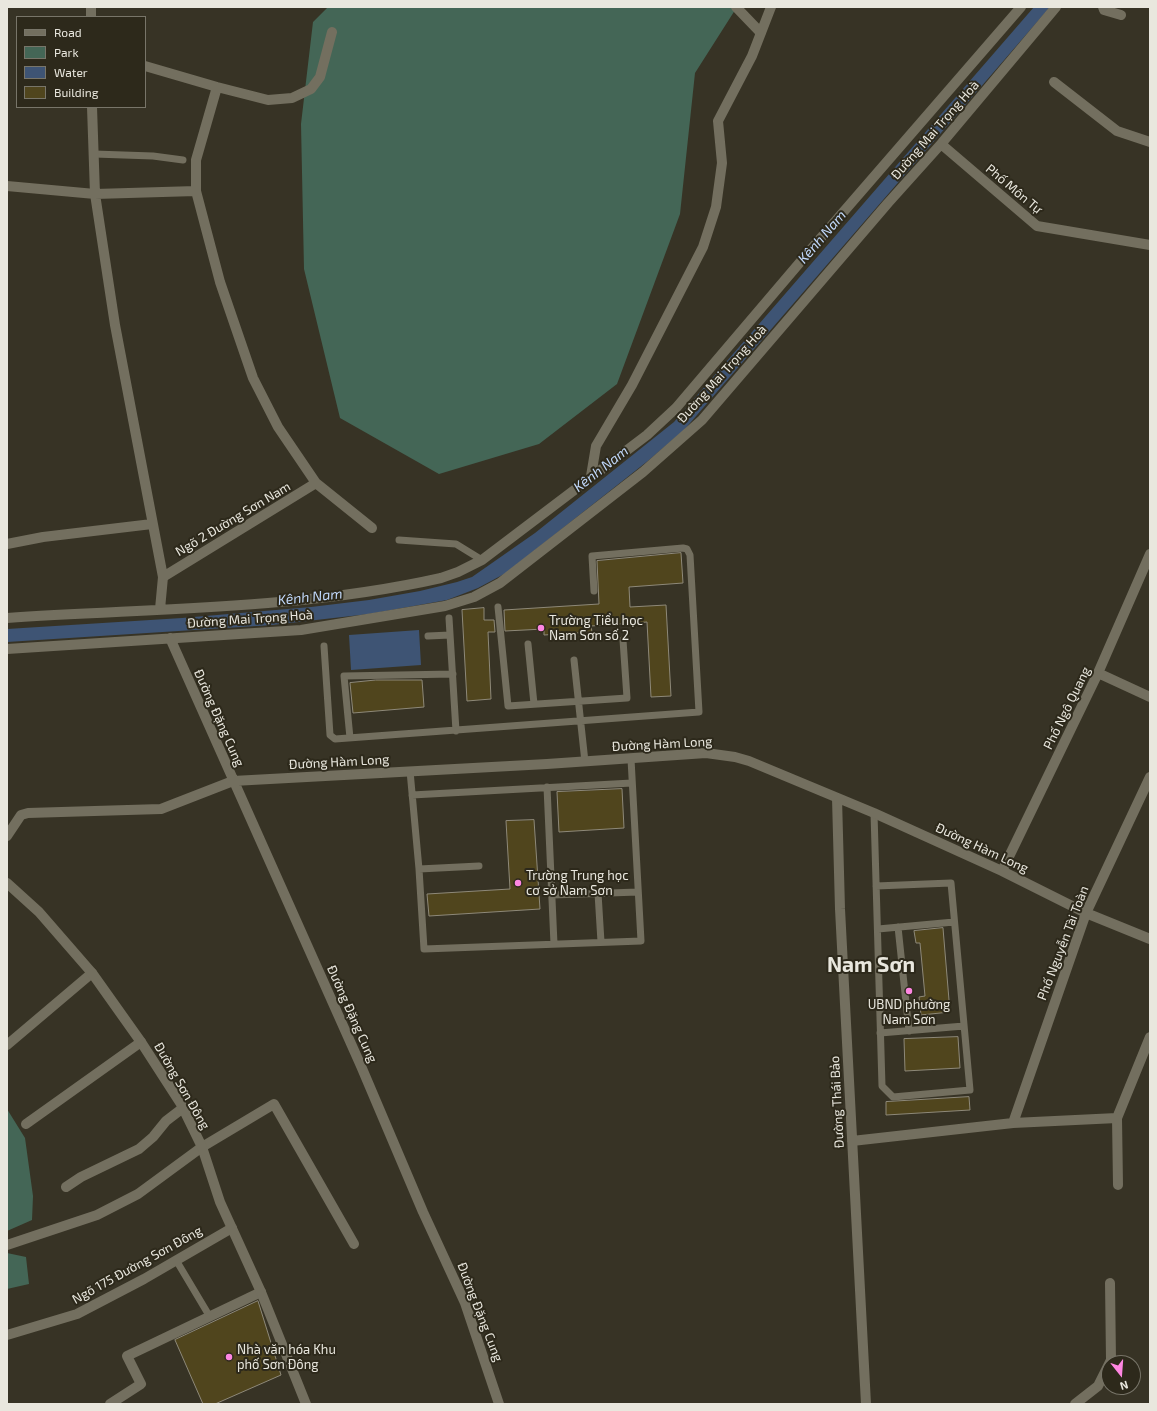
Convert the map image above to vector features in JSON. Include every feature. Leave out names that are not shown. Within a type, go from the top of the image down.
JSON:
[{"type":"street","points":[[736,7],[761,33]]},
{"type":"street","points":[[591,476],[596,446],[632,385],[703,247],[716,207],[722,163],[718,121],[752,56],[771,7]]},
{"type":"street","points":[[7,618],[252,604],[335,596],[441,578],[458,572],[482,560],[661,424],[695,389],[769,298],[1021,7]]},
{"type":"street","name":"Đường Mai Trọng Hoà","points":[[7,649],[301,630],[433,608],[474,597],[510,577],[643,472],[702,420],[888,203],[941,144],[1056,7]]},
{"type":"street","points":[[1103,7],[1104,10],[1120,14]]},
{"type":"street","points":[[146,66],[268,100],[292,98],[311,89],[320,77],[332,32]]},
{"type":"street","points":[[1054,82],[1117,131],[1150,142]]},
{"type":"street","points":[[217,87],[196,160],[196,191],[220,282],[253,378],[278,427],[316,483],[372,528]]},
{"type":"street","points":[[92,108],[95,194],[115,325],[163,577],[160,609]]},
{"type":"street","name":"Phố Môn Tự","points":[[941,144],[1037,226],[1150,245]]},
{"type":"street","points":[[7,186],[95,194],[196,191]]},
{"type":"street","name":"Ngõ 2 Đường Sơn Nam","points":[[163,577],[316,483]]},
{"type":"street","points":[[7,544],[43,537],[152,524]]},
{"type":"street","name":"Phố Ngô Quang","points":[[1002,871],[1098,673],[1150,554]]},
{"type":"street","name":"Đường Đặng Cung","points":[[170,638],[465,1303],[499,1404]]},
{"type":"street","points":[[1098,673],[1150,697]]},
{"type":"street","name":"Đường Hàm Long","points":[[7,836],[20,815],[28,813],[161,809],[233,781],[585,762],[706,753],[735,757],[874,813],[1002,871],[1086,913],[1150,940]]},
{"type":"street","name":"Phố Nguyễn Tài Toàn","points":[[1013,1123],[1086,913],[1150,777]]},
{"type":"street","name":"Đường Thái Bảo","points":[[837,798],[840,909],[866,1404]]},
{"type":"street","name":"Đường Sơn Đông","points":[[7,883],[39,912],[92,973],[142,1042],[183,1108],[202,1147],[220,1202],[261,1292],[306,1404]]},
{"type":"street","points":[[7,1045],[92,973]]},
{"type":"street","points":[[1118,1185],[1117,1118],[1150,1036]]},
{"type":"street","points":[[26,1124],[142,1042]]},
{"type":"street","points":[[7,1245],[97,1215],[138,1194],[202,1147],[274,1104],[354,1244]]},
{"type":"street","points":[[66,1187],[81,1177],[139,1149],[153,1137],[166,1121],[183,1108]]},
{"type":"street","points":[[852,1141],[1013,1123],[1117,1118]]},
{"type":"street","name":"Ngõ 175 Đường Sơn Đông","points":[[7,1335],[77,1314],[232,1228]]},
{"type":"street","points":[[1075,1404],[1098,1386],[1111,1360],[1110,1283]]},
{"type":"street","points":[[110,1404],[141,1384],[127,1356],[261,1292]]},
{"type":"lane","points":[[94,154],[153,156],[183,160]]},
{"type":"lane","points":[[399,540],[456,544],[482,560]]},
{"type":"lane","points":[[324,646],[330,735],[335,739],[581,722],[699,712],[690,555],[687,549],[683,548],[592,556],[594,591]]},
{"type":"lane","points":[[498,607],[508,706],[627,698],[623,640]]},
{"type":"lane","points":[[449,618],[456,731]]},
{"type":"lane","points":[[428,636],[450,635]]},
{"type":"lane","points":[[528,644],[534,704]]},
{"type":"lane","points":[[574,660],[585,762]]},
{"type":"lane","points":[[350,738],[344,676],[453,674]]},
{"type":"lane","points":[[410,772],[419,870],[424,949],[640,941],[631,759]]},
{"type":"lane","points":[[412,795],[632,783]]},
{"type":"lane","points":[[548,787],[554,944]]},
{"type":"lane","points":[[874,813],[876,886],[878,929],[882,1086],[893,1097],[970,1090],[950,883],[876,886]]},
{"type":"lane","points":[[419,870],[479,866]]},
{"type":"lane","points":[[552,894],[638,892]]},
{"type":"lane","points":[[598,893],[601,942]]},
{"type":"lane","points":[[878,929],[954,922]]},
{"type":"lane","points":[[898,927],[909,1030]]},
{"type":"lane","points":[[880,1032],[964,1026]]},
{"type":"lane","points":[[176,1260],[210,1316]]},
{"type":"green space","points":[[328,7],[737,7],[695,73],[680,214],[617,384],[539,444],[439,474],[340,418],[304,269],[301,124],[313,22]]},
{"type":"green space","points":[[7,1109],[25,1138],[33,1196],[32,1220],[7,1231]]},
{"type":"green space","points":[[7,1253],[26,1257],[29,1284],[7,1289]]},
{"type":"water","name":"Kênh Nam","points":[[1034,7],[1050,7],[684,430],[649,460],[506,573],[478,588],[447,600],[369,614],[272,625],[7,642],[7,629],[182,618],[311,607],[369,600],[420,591],[472,577],[535,533],[674,422]]},
{"type":"water","points":[[419,630],[421,665],[351,670],[349,635]]},
{"type":"building","points":[[681,553],[683,583],[629,587],[630,607],[666,605],[671,696],[651,697],[647,622],[591,626],[592,632],[544,635],[544,629],[505,631],[504,610],[599,604],[597,561]]},
{"type":"building","points":[[484,608],[484,620],[494,620],[495,632],[488,632],[491,699],[467,701],[462,610]]},
{"type":"building","points":[[376,680],[422,680],[424,707],[353,713],[350,683]]},
{"type":"building","points":[[622,789],[624,828],[559,832],[557,792]]},
{"type":"building","points":[[534,820],[540,909],[429,916],[427,894],[510,889],[506,821]]},
{"type":"building","points":[[943,928],[950,1012],[921,1015],[919,997],[925,996],[920,943],[916,943],[914,931]]},
{"type":"building","points":[[958,1037],[960,1068],[905,1071],[904,1039]]},
{"type":"building","points":[[969,1097],[970,1110],[886,1115],[886,1102]]},
{"type":"building","name":"Nhà văn hóa Khu phố Sơn Đông","points":[[258,1301],[281,1375],[215,1404],[203,1404],[175,1340]]},
{"type":"place","name":"Trường Tiểu học Nam Sơn số 2","points":[[541,628]]},
{"type":"place","name":"Trường Trung học cơ sở Nam Sơn","points":[[518,883]]},
{"type":"place","name":"UBND phường Nam Sơn","points":[[909,991]]},
{"type":"place","name":"Nhà văn hóa Khu phố Sơn Đông","points":[[229,1357]]},
{"type":"district","name":"Nam Sơn","points":[[871,965]]}]
